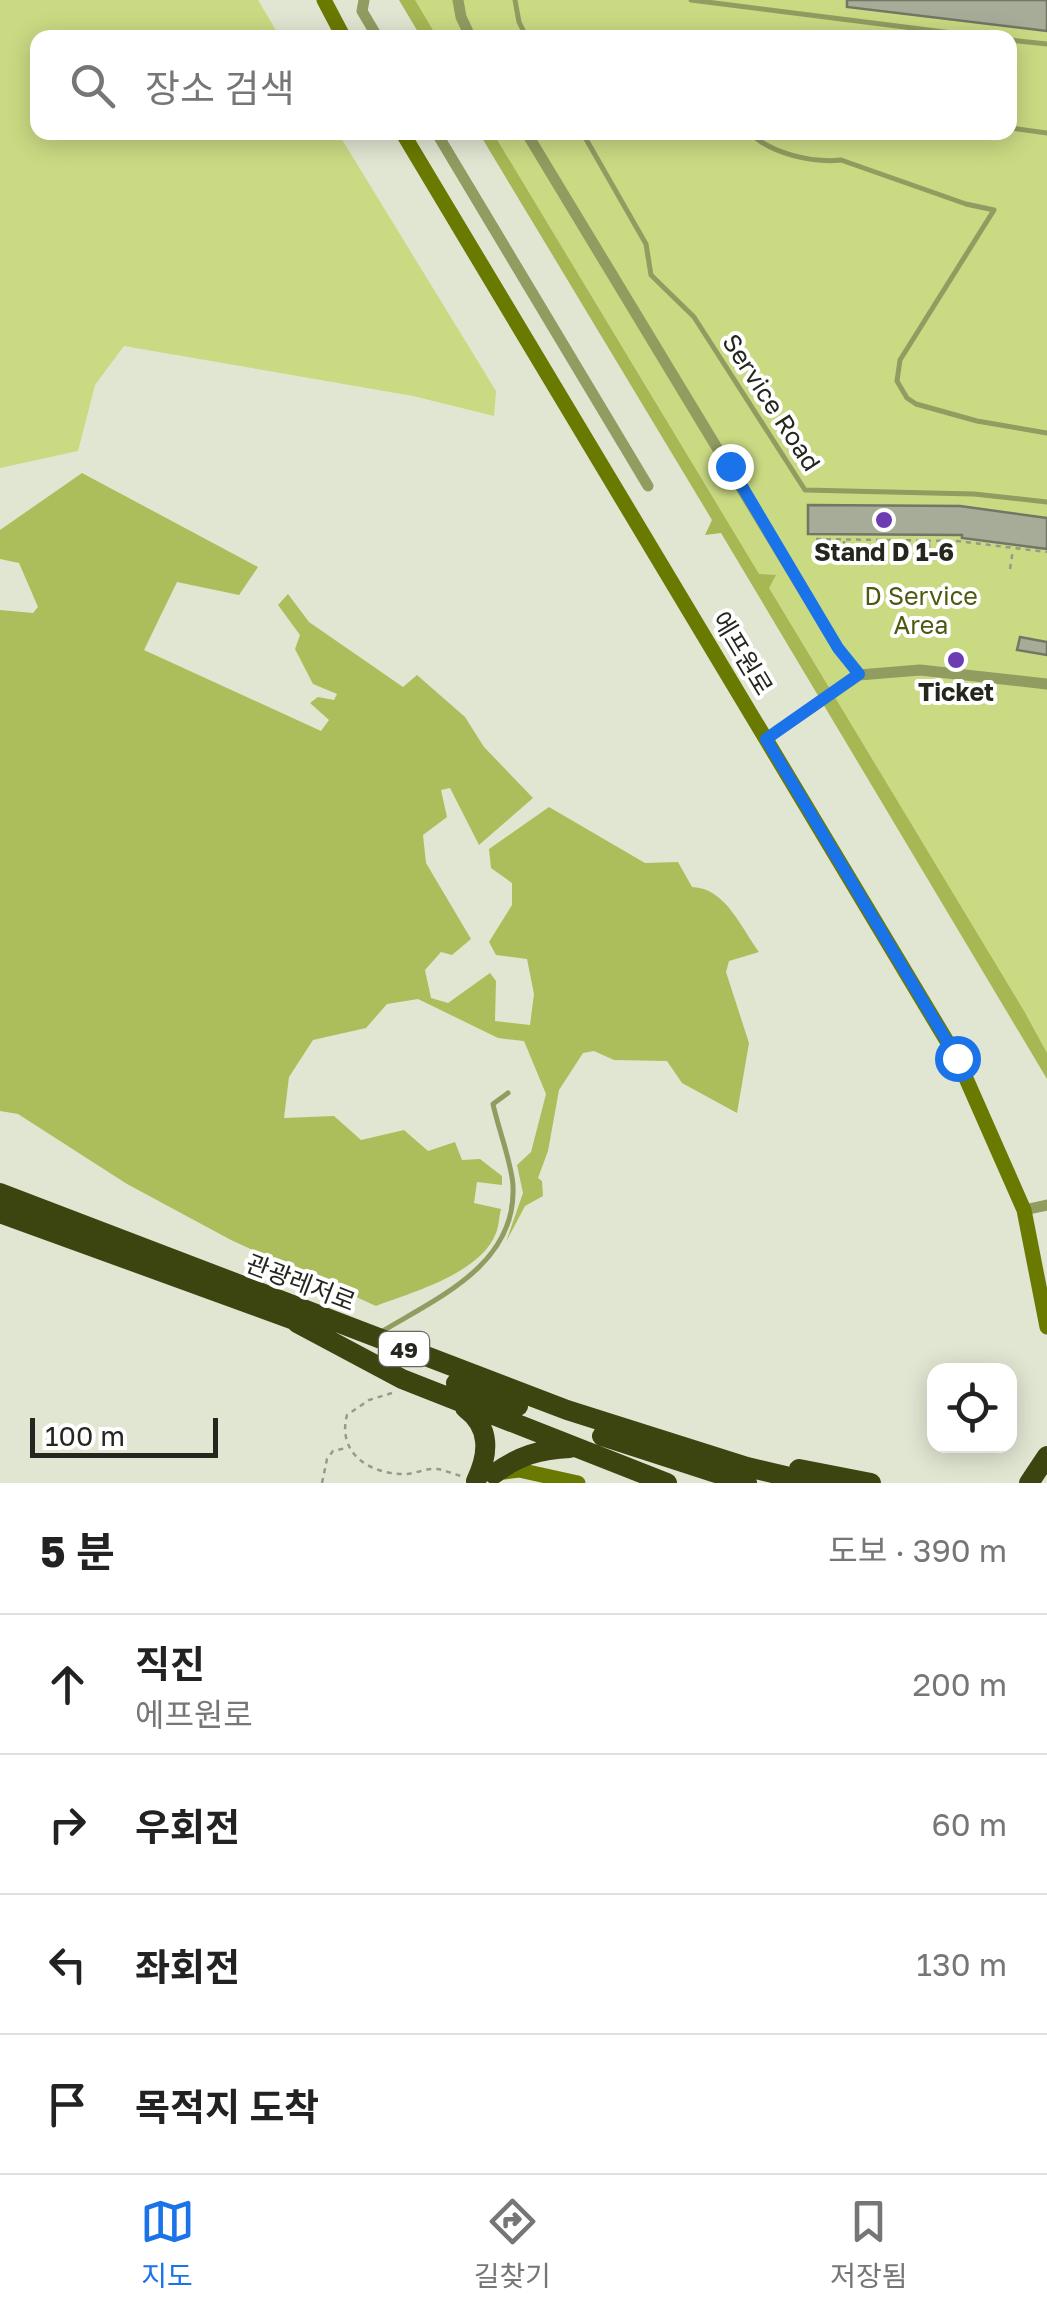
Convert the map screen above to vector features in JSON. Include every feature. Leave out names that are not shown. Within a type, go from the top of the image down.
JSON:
[{"type":"highway","name":"관광레저로","points":[[0,1194],[444,1364],[658,1441],[815,1483]]},
{"type":"highway","name":"관광레저로","points":[[0,1213],[486,1394],[672,1461],[747,1483]]},
{"type":"highway","points":[[287,1318],[402,1379],[667,1483]]},
{"type":"highway","points":[[444,1364],[517,1381],[756,1459],[870,1483]]},
{"type":"highway","points":[[450,1398],[482,1425],[487,1454],[481,1479]]},
{"type":"highway","points":[[481,1479],[512,1460],[548,1448],[576,1448]]},
{"type":"highway","points":[[1028,1483],[1047,1456]]},
{"type":"street","points":[[364,0],[362,11],[373,30]]},
{"type":"street","points":[[458,0],[469,30]]},
{"type":"street","points":[[324,3],[339,30]]},
{"type":"street","name":"에프원로","points":[[407,140],[957,1058],[1024,1210],[1047,1326]]},
{"type":"street","points":[[441,140],[648,486]]},
{"type":"street","points":[[531,140],[838,648],[859,674]]},
{"type":"street","points":[[766,739],[859,674],[920,670],[1047,684]]},
{"type":"street","points":[[1024,1210],[1047,1205]]},
{"type":"street","points":[[481,1479],[519,1470],[578,1483]]},
{"type":"lane","points":[[515,0],[523,30]]},
{"type":"lane","points":[[692,0],[929,30]]},
{"type":"lane","points":[[1017,41],[1047,44]]},
{"type":"lane","points":[[1017,129],[1047,132]]},
{"type":"lane","name":"Service Road","points":[[587,140],[646,244],[651,275],[694,317],[805,490],[974,494],[1047,502]]},
{"type":"lane","points":[[761,140],[822,162],[841,160],[994,210],[900,360],[897,381],[907,398],[916,404],[977,421],[1047,432]]},
{"type":"lane","points":[[374,1336],[484,1266],[498,1245],[513,1204],[514,1182],[494,1104],[508,1093]]},
{"type":"path","points":[[816,539],[929,539],[1047,552]]},
{"type":"path","points":[[929,539],[929,558]]},
{"type":"path","points":[[844,540],[846,560]]},
{"type":"path","points":[[1010,570],[1013,548]]},
{"type":"path","points":[[396,1392],[369,1400],[348,1414],[343,1431],[347,1448],[370,1466],[402,1474],[436,1469],[481,1479]]},
{"type":"path","points":[[322,1483],[334,1451],[347,1448]]},
{"type":"green space","points":[[0,0],[258,0],[276,30],[30,30],[30,140],[342,140],[496,391],[494,416],[413,396],[124,346],[95,385],[78,451],[0,468]]},
{"type":"green space","name":"D Service Area","points":[[406,0],[1047,0],[1047,1065],[490,140],[1017,140],[1017,30],[425,30]]},
{"type":"shaded area","points":[[399,0],[415,0],[433,30],[417,30]]},
{"type":"shaded area","points":[[483,140],[497,140],[759,574],[776,575],[769,588],[1024,1011],[1047,1053],[1047,1079],[721,533],[705,535],[712,520]]},
{"type":"shaded area","points":[[82,473],[258,567],[239,595],[177,582],[144,650],[321,731],[329,720],[310,703],[318,697],[334,700],[337,694],[313,684],[295,649],[300,635],[278,605],[288,594],[309,622],[403,687],[417,675],[465,717],[484,747],[533,798],[479,845],[450,788],[441,790],[447,817],[423,835],[426,863],[471,939],[452,955],[441,952],[425,970],[431,998],[448,1003],[490,973],[496,981],[495,1021],[530,1025],[534,994],[527,959],[496,955],[489,942],[512,905],[512,883],[491,868],[489,849],[549,807],[645,863],[678,862],[692,887],[704,889],[723,902],[759,952],[729,961],[726,972],[749,1043],[737,1113],[682,1083],[667,1061],[614,1060],[594,1051],[583,1053],[559,1090],[548,1151],[538,1178],[542,1181],[543,1196],[525,1206],[506,1242],[523,1193],[517,1165],[531,1152],[546,1094],[524,1041],[498,1038],[418,999],[387,1004],[366,1028],[313,1040],[289,1077],[284,1118],[334,1116],[361,1140],[404,1130],[428,1151],[455,1142],[462,1160],[480,1159],[502,1176],[502,1185],[477,1182],[474,1203],[501,1209],[497,1230],[488,1247],[444,1279],[376,1306],[231,1240],[127,1184],[18,1114],[0,1111],[0,610],[33,613],[38,607],[19,563],[0,559],[0,530]]},
{"type":"building","points":[[847,0],[1047,0],[1047,31],[847,7]]},
{"type":"building","name":"Stand D 1-6","points":[[808,505],[960,506],[1047,518],[1047,549],[962,535],[808,534]]},
{"type":"building","points":[[1020,637],[1047,642],[1047,655],[1017,650]]},
{"type":"place","name":"Stand D 1-6","points":[[884,520]]},
{"type":"place","name":"Ticket","points":[[956,660]]},
{"type":"route","points":[[730,466],[838,648],[859,674],[766,739],[957,1058]]}]
